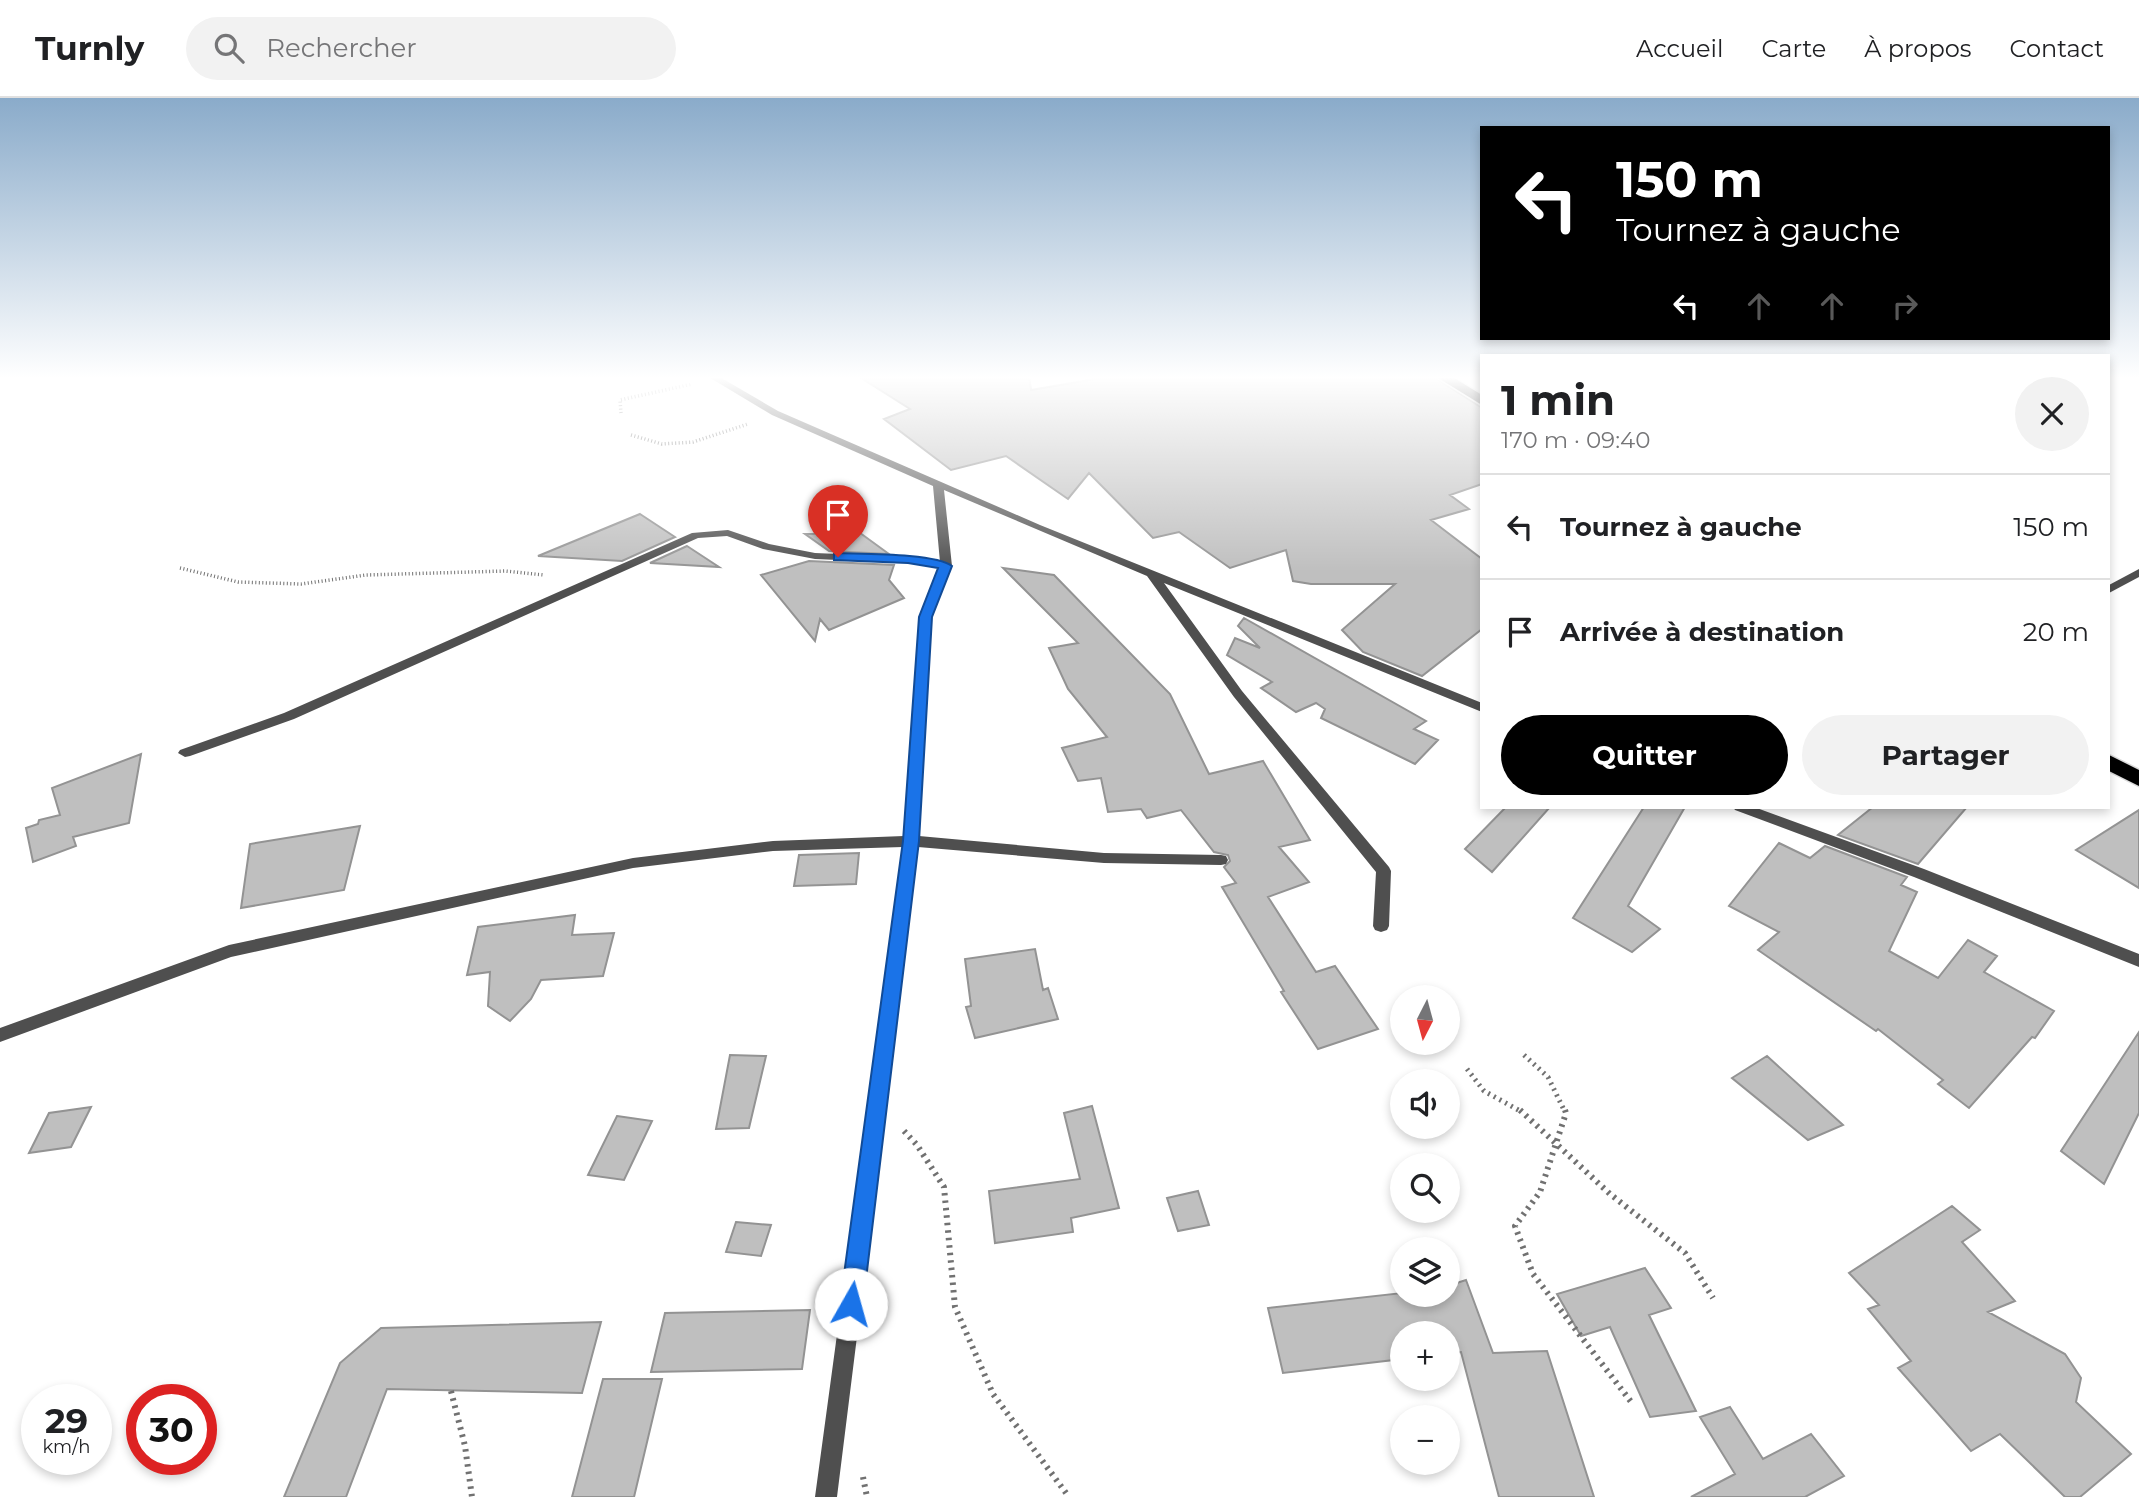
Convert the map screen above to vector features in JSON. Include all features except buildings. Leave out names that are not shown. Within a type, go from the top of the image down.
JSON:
[{"type":"highway","points":[[2110,763],[2139,779]]},
{"type":"street","points":[[841,441],[1036,527],[1480,707]]},
{"type":"street","points":[[827,1497],[911,841],[925,617],[946,566],[938,483]]},
{"type":"street","points":[[185,753],[289,716],[696,535],[728,533],[767,547],[815,556],[908,560],[946,566]]},
{"type":"street","points":[[1149,571],[1238,694],[1384,871],[1381,926]]},
{"type":"street","points":[[2110,589],[2139,572]]},
{"type":"street","points":[[1745,809],[1919,873],[2139,961]]},
{"type":"street","points":[[0,1035],[229,951],[633,863],[773,846],[911,841],[1104,858],[1221,860]]},
{"type":"path","points":[[653,441],[662,444],[695,441]]},
{"type":"path","points":[[180,568],[238,582],[301,584],[366,575],[505,571],[535,573],[584,584]]},
{"type":"path","points":[[1524,1055],[1548,1077],[1566,1113],[1541,1192],[1515,1226],[1534,1274],[1632,1403]]},
{"type":"path","points":[[1467,1069],[1484,1091],[1520,1110],[1610,1194],[1685,1253],[1713,1298]]},
{"type":"path","points":[[877,1103],[917,1145],[944,1187],[956,1307],[993,1394],[1069,1497]]},
{"type":"path","points":[[451,1391],[465,1446],[472,1497]]},
{"type":"route","points":[[838,557],[908,560],[946,566],[925,617],[911,841],[851,1304]]}]
